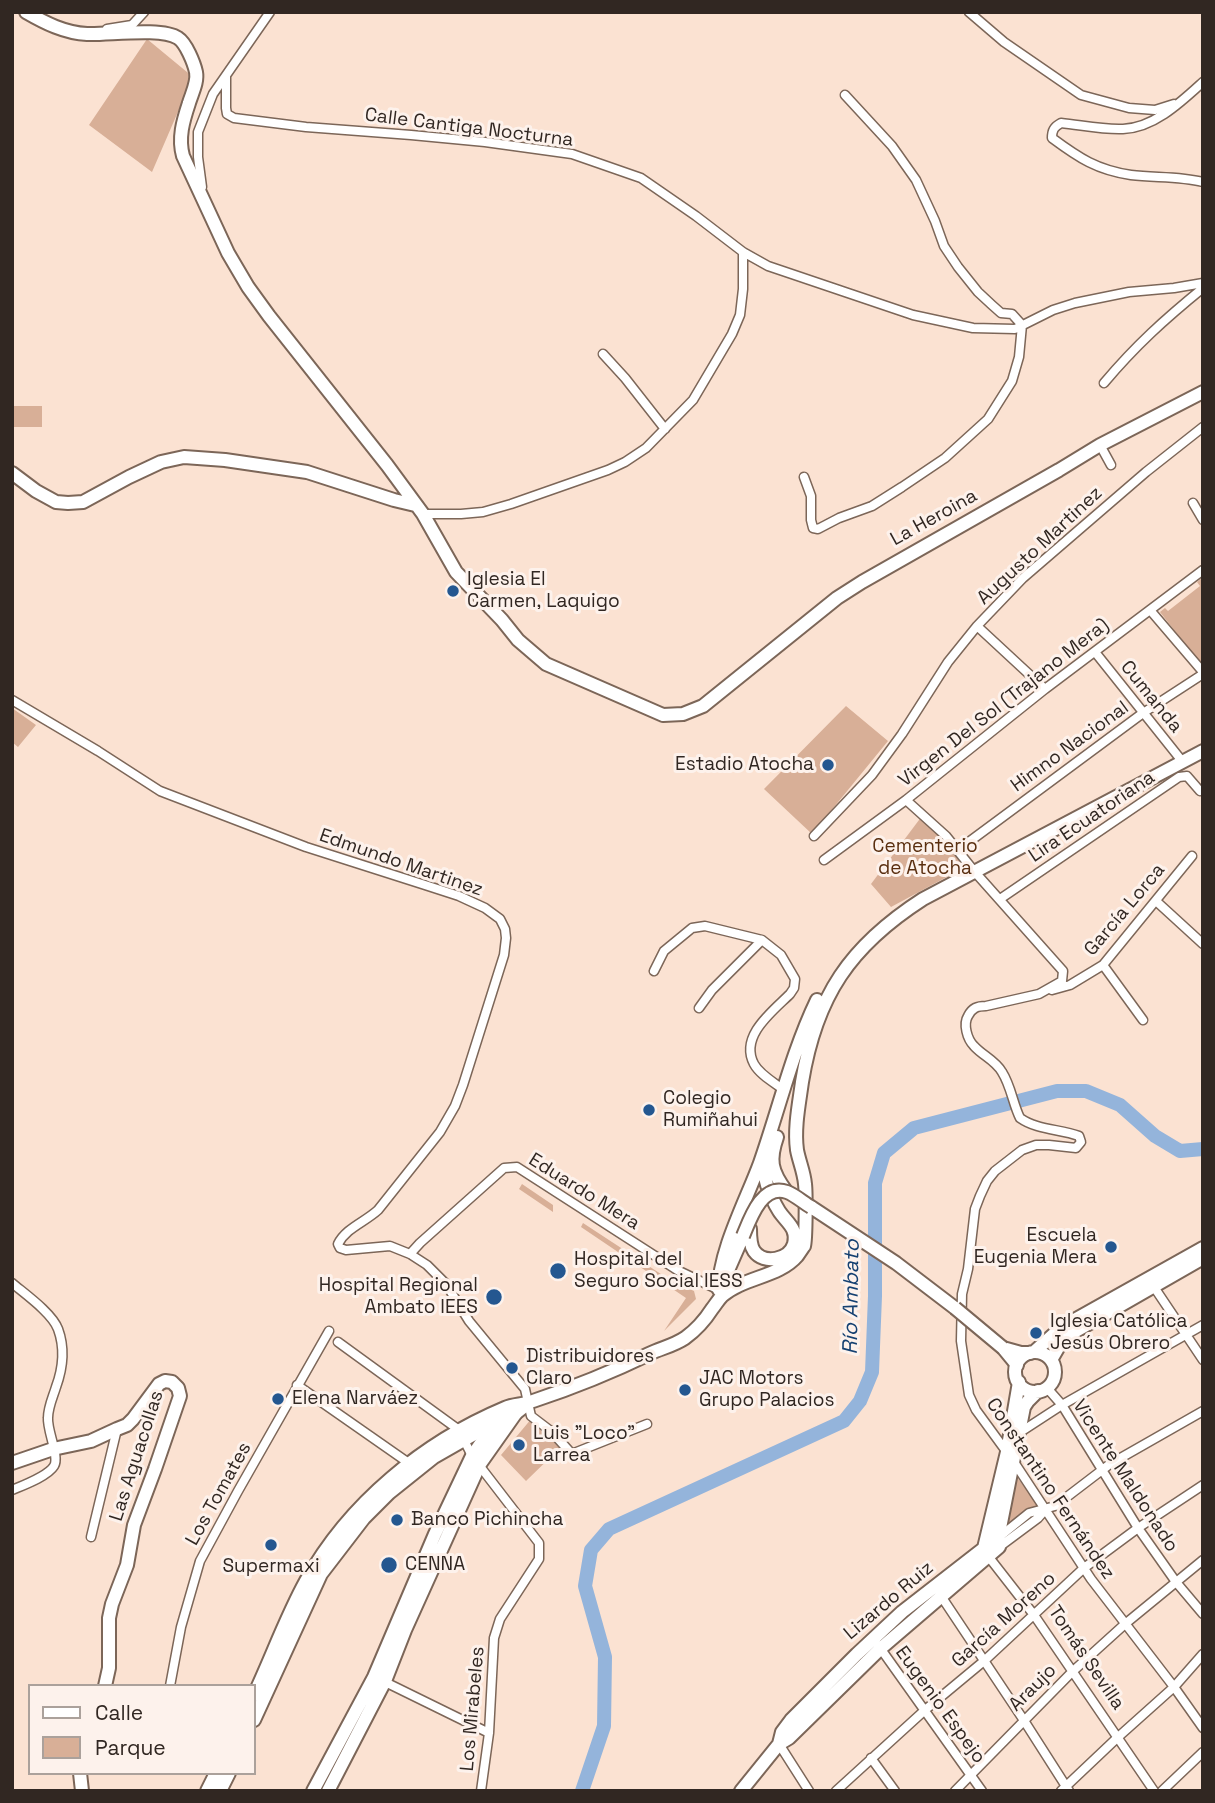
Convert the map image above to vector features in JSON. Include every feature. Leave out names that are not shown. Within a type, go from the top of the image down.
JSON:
[{"type":"main road","points":[[26,12],[67,31],[88,34],[167,34],[178,38],[186,47],[196,72],[195,87],[181,132],[181,147],[228,253],[248,287],[419,509]]},
{"type":"main road","name":"La Heroina","points":[[419,509],[456,572],[518,640],[546,664],[663,715],[683,714],[703,706],[837,598],[908,554],[1100,445],[1203,392]]},
{"type":"main road","points":[[12,473],[56,502],[68,503],[83,502],[161,462],[184,457],[225,460],[307,472],[419,509]]},
{"type":"main road","points":[[721,1292],[721,1264],[764,1151],[809,1016],[821,990],[844,957],[869,931],[908,901],[1180,759],[1203,743]]},
{"type":"main road","points":[[1180,759],[1203,751]]},
{"type":"main road","points":[[972,868],[890,922],[860,950],[838,977],[821,1010],[786,1109],[772,1150],[772,1167],[786,1191],[896,1263],[1003,1348],[1017,1365]]},
{"type":"main road","points":[[721,1292],[785,1266],[797,1257],[804,1247],[805,1184],[797,1148],[798,1109],[805,1061]]},
{"type":"main road","points":[[764,1151],[764,1176],[779,1212],[795,1233],[794,1245],[788,1254],[777,1259],[767,1259],[752,1249],[747,1233],[763,1203],[773,1197],[784,1196],[811,1207]]},
{"type":"main road","points":[[256,1692],[273,1664],[321,1557],[360,1516],[383,1485],[462,1434],[512,1409],[621,1368],[660,1350],[692,1325],[721,1292],[740,1260],[755,1209],[760,1202],[774,1191],[786,1191]]},
{"type":"main road","points":[[1051,1360],[1067,1336],[1203,1248]]},
{"type":"main road","points":[[1043,1390],[1027,1390],[1019,1382],[1016,1377],[1020,1360],[1062,1327],[1203,1258]]},
{"type":"main road","points":[[986,1552],[1024,1407],[1054,1378],[1055,1371],[1051,1360],[1046,1356],[1003,1348]]},
{"type":"main road","name":"Las Aguacollas","points":[[12,1463],[53,1448],[91,1440],[117,1429],[133,1419],[159,1384],[169,1381],[177,1386],[180,1394],[177,1407],[134,1525],[127,1565],[111,1604],[109,1668],[105,1684]]},
{"type":"main road","points":[[998,1542],[1019,1382]]},
{"type":"main road","points":[[462,1434],[497,1421],[512,1409]]},
{"type":"main road","points":[[476,1460],[512,1409]]},
{"type":"main road","points":[[328,1791],[440,1536],[497,1421]]},
{"type":"main road","name":"Lizardo Ruiz","points":[[741,1791],[779,1744],[789,1738],[902,1612],[998,1542]]},
{"type":"main road","name":"Lizardo Ruiz","points":[[877,1643],[941,1596],[986,1552]]},
{"type":"main road","points":[[256,1714],[273,1664]]},
{"type":"main road","points":[[313,1791],[379,1679]]},
{"type":"main road","points":[[207,1791],[215,1775]]},
{"type":"main road","points":[[220,1791],[228,1775]]},
{"type":"street","points":[[88,34],[132,25],[144,12]]},
{"type":"street","points":[[203,201],[198,132],[213,94],[271,12]]},
{"type":"street","points":[[969,12],[1004,42],[1081,95],[1129,108],[1155,110],[1177,103]]},
{"type":"street","name":"Calle Cantiga Nocturna","points":[[226,76],[226,108],[228,114],[234,118],[306,127],[485,142],[572,154],[641,178],[743,252],[768,266],[913,315],[974,328],[1015,329],[1052,310],[1075,303],[1129,292],[1203,286]]},
{"type":"street","points":[[1203,82],[1156,120],[1124,129],[1061,123],[1052,131],[1052,138],[1079,158],[1099,167],[1131,175],[1188,178],[1203,182]]},
{"type":"street","points":[[804,477],[811,496],[813,528],[818,529],[872,506],[945,458],[988,419],[1012,381],[1019,357],[1022,326],[1012,314],[1001,313],[978,292],[958,267],[944,246],[916,180],[892,146],[845,95]]},
{"type":"street","points":[[419,509],[461,514],[483,512],[550,491],[625,462],[646,448],[693,400],[732,334],[740,315],[743,252]]},
{"type":"street","points":[[1104,383],[1128,354],[1203,286]]},
{"type":"street","points":[[603,354],[665,429]]},
{"type":"street","name":"Augusto Martinez","points":[[814,836],[872,775],[948,662],[977,626],[1023,578],[1146,471],[1203,427]]},
{"type":"street","points":[[1100,445],[1111,465]]},
{"type":"street","points":[[1193,503],[1203,520]]},
{"type":"street","name":"Virgen Del Sol (Trajano Mera)","points":[[824,860],[906,800],[1045,689],[1202,570]]},
{"type":"street","points":[[1150,610],[1203,673]]},
{"type":"street","points":[[977,626],[1045,689]]},
{"type":"street","name":"Cumanda","points":[[1095,652],[1180,759]]},
{"type":"street","name":"Himno Nacional","points":[[958,850],[1143,713],[1203,673]]},
{"type":"street","name":"Edmundo Martinez","points":[[12,700],[160,791],[306,847],[459,896],[485,908],[500,919],[505,929],[504,955],[455,1106],[434,1141],[378,1210],[346,1232],[338,1244],[346,1251],[390,1246],[410,1254],[426,1265],[446,1284],[469,1321],[525,1389],[531,1416],[552,1432],[572,1453],[647,1424]]},
{"type":"street","name":"Lira Ecuatoriana","points":[[1000,899],[1178,777],[1187,776],[1200,791]]},
{"type":"street","points":[[906,800],[933,823],[958,850],[1063,971],[1062,981],[1039,994]]},
{"type":"street","name":"García Lorca","points":[[1081,1142],[1079,1136],[1024,1121],[1018,1113],[1006,1078],[991,1059],[973,1045],[965,1021],[969,1013],[978,1006],[1070,985],[1103,965],[1192,856]]},
{"type":"street","points":[[1156,901],[1203,944]]},
{"type":"street","points":[[654,971],[664,951],[692,928],[705,926],[762,940],[781,955],[795,979],[794,988],[759,1027],[752,1038],[751,1052],[754,1064],[784,1090]]},
{"type":"street","points":[[699,1007],[712,990],[762,940]]},
{"type":"street","points":[[1103,965],[1143,1020]]},
{"type":"street","name":"Constantino Fernández","points":[[1081,1142],[1076,1148],[1036,1145],[1022,1150],[995,1171],[987,1181],[975,1209],[968,1269],[962,1294],[961,1341],[968,1395],[1083,1568],[1203,1728]]},
{"type":"street","name":"Eduardo Mera","points":[[410,1254],[504,1168],[517,1167],[677,1270],[721,1292]]},
{"type":"street","points":[[1151,1282],[1203,1360]]},
{"type":"street","points":[[12,1283],[56,1325],[63,1353],[48,1420],[57,1457],[54,1466],[36,1479],[12,1490]]},
{"type":"street","points":[[1017,1434],[1062,1405],[1203,1325]]},
{"type":"street","name":"Los Tomates","points":[[170,1684],[181,1627],[197,1570],[213,1536],[329,1331]]},
{"type":"street","points":[[338,1342],[462,1434],[476,1460]]},
{"type":"street","points":[[298,1385],[413,1466]]},
{"type":"street","name":"Vicente Maldonado","points":[[1043,1390],[1062,1405],[1138,1528],[1176,1583],[1203,1614]]},
{"type":"street","name":"Lizardo Ruiz","points":[[998,1542],[1029,1513],[1055,1506],[1102,1469],[1203,1411]]},
{"type":"street","points":[[91,1537],[117,1429]]},
{"type":"street","name":"Los Mirabeles","points":[[476,1460],[537,1539],[540,1549],[539,1559],[497,1627],[493,1647],[489,1733],[481,1791]]},
{"type":"street","name":"García Moreno","points":[[836,1791],[925,1710],[984,1661],[1083,1568],[1203,1486]]},
{"type":"street","name":"Tomás Sevilla","points":[[986,1552],[1034,1615],[1154,1791]]},
{"type":"street","name":"Araujo","points":[[954,1791],[1072,1672],[1203,1560]]},
{"type":"street","points":[[941,1596],[1023,1719],[1065,1789],[1174,1687],[1203,1654]]},
{"type":"street","name":"Eugenio Espejo","points":[[877,1643],[982,1791]]},
{"type":"street","points":[[379,1679],[489,1733]]},
{"type":"street","points":[[779,1744],[808,1791]]},
{"type":"street","points":[[1162,1791],[1203,1752]]},
{"type":"street","points":[[871,1758],[895,1791]]},
{"type":"green space","points":[[147,39],[193,77],[152,172],[89,125]]},
{"type":"green space","points":[[12,406],[42,406],[42,427],[12,427]]},
{"type":"green space","points":[[1202,578],[1202,666],[1160,612],[1165,608],[1168,611],[1200,586],[1197,582]]},
{"type":"green space","name":"Estadio Atocha","points":[[846,706],[888,741],[812,834],[764,789]]},
{"type":"green space","points":[[12,708],[36,725],[18,747],[12,742]]},
{"type":"green space","name":"Cementerio de Atocha","points":[[922,816],[969,865],[891,907],[871,884]]},
{"type":"green space","points":[[522,1184],[553,1205],[553,1212],[519,1189]]},
{"type":"green space","points":[[583,1223],[670,1280],[694,1291],[696,1299],[664,1331],[686,1298],[581,1227]]},
{"type":"green space","points":[[532,1418],[560,1448],[526,1481],[501,1455]]},
{"type":"green space","points":[[1016,1476],[1040,1507],[1004,1531]]},
{"type":"waterway","name":"Río Ambato","points":[[582,1791],[604,1726],[605,1657],[585,1586],[591,1550],[609,1529],[844,1421],[860,1401],[872,1372],[875,1183],[884,1153],[914,1128],[1057,1091],[1086,1091],[1120,1105],[1155,1136],[1180,1151],[1203,1149]]},
{"type":"place","name":"Iglesia El Carmen, Laquigo","points":[[453,591]]},
{"type":"place","name":"Estadio Atocha","points":[[828,765]]},
{"type":"place","name":"Colegio Rumiñahui","points":[[649,1110]]},
{"type":"place","name":"Escuela Eugenia Mera","points":[[1111,1247]]},
{"type":"place","name":"Hospital del Seguro Social IESS","points":[[558,1271]]},
{"type":"place","name":"Hospital Regional Ambato IEES","points":[[494,1297]]},
{"type":"place","name":"Iglesia Católica Jesús Obrero","points":[[1036,1333]]},
{"type":"place","name":"Distribuidores Claro","points":[[512,1368]]},
{"type":"place","name":"JAC Motors Grupo Palacios","points":[[685,1390]]},
{"type":"place","name":"Elena Narváez","points":[[278,1399]]},
{"type":"place","name":"Luis \"Loco\" Larrea","points":[[519,1445]]},
{"type":"place","name":"Banco Pichincha","points":[[397,1520]]},
{"type":"place","name":"Supermaxi","points":[[271,1545]]},
{"type":"place","name":"CENNA","points":[[389,1565]]}]
